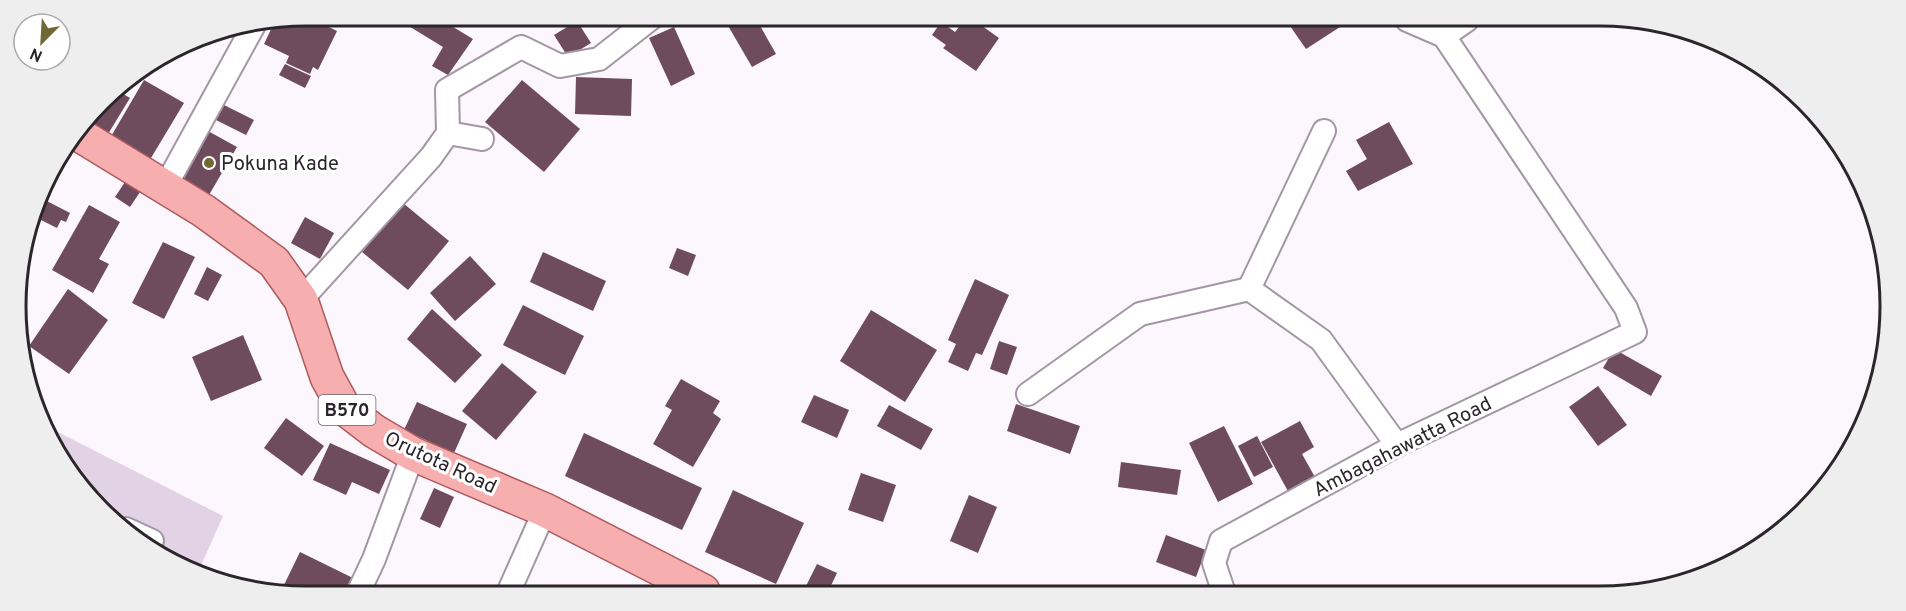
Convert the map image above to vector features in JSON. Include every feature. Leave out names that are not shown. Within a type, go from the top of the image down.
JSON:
[{"type":"main road","name":"Orutota Road","points":[[82,136],[204,211],[274,262],[301,300],[327,377],[344,408],[374,431],[413,454],[545,510],[693,586]]},
{"type":"street","points":[[301,300],[431,157],[448,133],[447,90],[521,47],[560,66],[599,59],[641,26]]},
{"type":"street","points":[[1421,26],[1444,36],[1458,26]]},
{"type":"street","points":[[165,187],[251,31]]},
{"type":"street","name":"Ambagahawatta Road","points":[[1222,586],[1214,563],[1221,541],[1397,445],[1635,332],[1626,308],[1444,36]]},
{"type":"street","points":[[1249,289],[1324,131]]},
{"type":"street","points":[[448,133],[482,139]]},
{"type":"street","points":[[1028,394],[1140,315],[1249,289],[1321,340],[1397,445]]},
{"type":"street","points":[[361,586],[374,559],[413,454]]},
{"type":"street","points":[[511,586],[545,510]]},
{"type":"shaded area","points":[[55,430],[223,516],[201,565],[182,557],[135,528],[121,516],[83,476]]},
{"type":"building","points":[[327,26],[337,31],[318,70],[313,67],[310,74],[286,63],[289,56],[264,44],[272,28]]},
{"type":"building","points":[[409,26],[452,26],[473,39],[448,75],[432,66],[443,47]]},
{"type":"building","points":[[569,26],[580,26],[591,43],[568,57],[554,35]]},
{"type":"building","points":[[728,26],[760,26],[776,54],[752,67]]},
{"type":"building","points":[[938,26],[947,26],[955,32],[960,26],[982,26],[999,38],[976,71],[943,48],[946,45],[932,35]]},
{"type":"building","points":[[1290,26],[1340,27],[1306,49]]},
{"type":"building","points":[[674,27],[695,74],[671,86],[649,38]]},
{"type":"building","points":[[285,64],[311,76],[305,88],[279,75]]},
{"type":"building","points":[[576,77],[632,79],[631,116],[575,114]]},
{"type":"building","points":[[144,80],[184,103],[145,168],[106,145]]},
{"type":"building","points":[[522,80],[580,129],[544,172],[485,122]]},
{"type":"building","points":[[123,94],[130,98],[108,134],[92,125]]},
{"type":"building","points":[[224,105],[254,120],[246,135],[216,120]]},
{"type":"building","points":[[1389,122],[1413,164],[1358,191],[1346,171],[1367,159],[1356,140]]},
{"type":"building","name":"Pokuna Kade","points":[[208,131],[237,147],[209,195],[181,178]]},
{"type":"building","points":[[125,182],[140,192],[130,207],[115,197]]},
{"type":"building","points":[[46,201],[70,213],[66,222],[61,220],[57,228],[39,219]]},
{"type":"building","points":[[403,203],[449,241],[408,290],[362,252]]},
{"type":"building","points":[[89,205],[120,222],[99,259],[109,264],[93,293],[52,270]]},
{"type":"building","points":[[305,217],[334,233],[320,259],[291,243]]},
{"type":"building","points":[[163,242],[195,257],[164,319],[132,303]]},
{"type":"building","points":[[677,248],[696,255],[688,276],[669,268]]},
{"type":"building","points":[[543,252],[606,281],[593,311],[530,282]]},
{"type":"building","points":[[470,256],[496,284],[455,321],[430,293]]},
{"type":"building","points":[[207,267],[222,275],[208,301],[194,294]]},
{"type":"building","points":[[975,279],[1009,295],[982,355],[976,353],[968,371],[948,362],[956,344],[948,340]]},
{"type":"building","points":[[68,289],[108,320],[69,374],[29,346]]},
{"type":"building","points":[[523,305],[584,336],[565,375],[503,345]]},
{"type":"building","points":[[432,309],[482,355],[455,383],[407,339]]},
{"type":"building","points":[[871,310],[937,350],[905,402],[840,361]]},
{"type":"building","points":[[243,335],[262,380],[211,401],[192,357]]},
{"type":"building","points":[[999,341],[1017,347],[1007,375],[990,369]]},
{"type":"building","points":[[1614,349],[1662,376],[1651,396],[1603,368]]},
{"type":"building","points":[[502,363],[537,392],[496,440],[462,411]]},
{"type":"building","points":[[681,379],[720,401],[713,413],[721,419],[693,467],[653,444],[672,410],[665,406]]},
{"type":"building","points":[[1598,386],[1627,425],[1598,446],[1569,407]]},
{"type":"building","points":[[814,395],[849,410],[837,438],[801,422]]},
{"type":"building","points":[[417,402],[467,424],[454,453],[404,430]]},
{"type":"building","points":[[1016,404],[1080,426],[1070,454],[1007,431]]},
{"type":"building","points":[[889,405],[933,429],[921,450],[877,426]]},
{"type":"building","points":[[286,418],[324,446],[302,476],[264,448]]},
{"type":"building","points":[[1300,421],[1314,447],[1302,454],[1316,479],[1289,493],[1261,442]]},
{"type":"building","points":[[1224,426],[1253,484],[1218,502],[1189,443]]},
{"type":"building","points":[[584,433],[702,488],[682,530],[565,476]]},
{"type":"building","points":[[1257,436],[1273,467],[1254,477],[1238,446]]},
{"type":"building","points":[[330,443],[390,470],[379,494],[352,482],[346,495],[313,480]]},
{"type":"building","points":[[1121,462],[1181,470],[1177,495],[1118,487]]},
{"type":"building","points":[[861,473],[896,485],[883,522],[848,510]]},
{"type":"building","points":[[434,488],[454,497],[440,528],[420,519]]},
{"type":"building","points":[[733,490],[804,523],[776,584],[705,552]]},
{"type":"building","points":[[969,495],[997,507],[978,553],[950,541]]},
{"type":"building","points":[[1166,535],[1206,550],[1196,577],[1156,562]]},
{"type":"building","points":[[300,552],[355,579],[352,586],[284,585]]},
{"type":"building","points":[[817,564],[837,573],[831,586],[806,586]]},
{"type":"place","name":"Pokuna Kade","points":[[209,163]]}]
